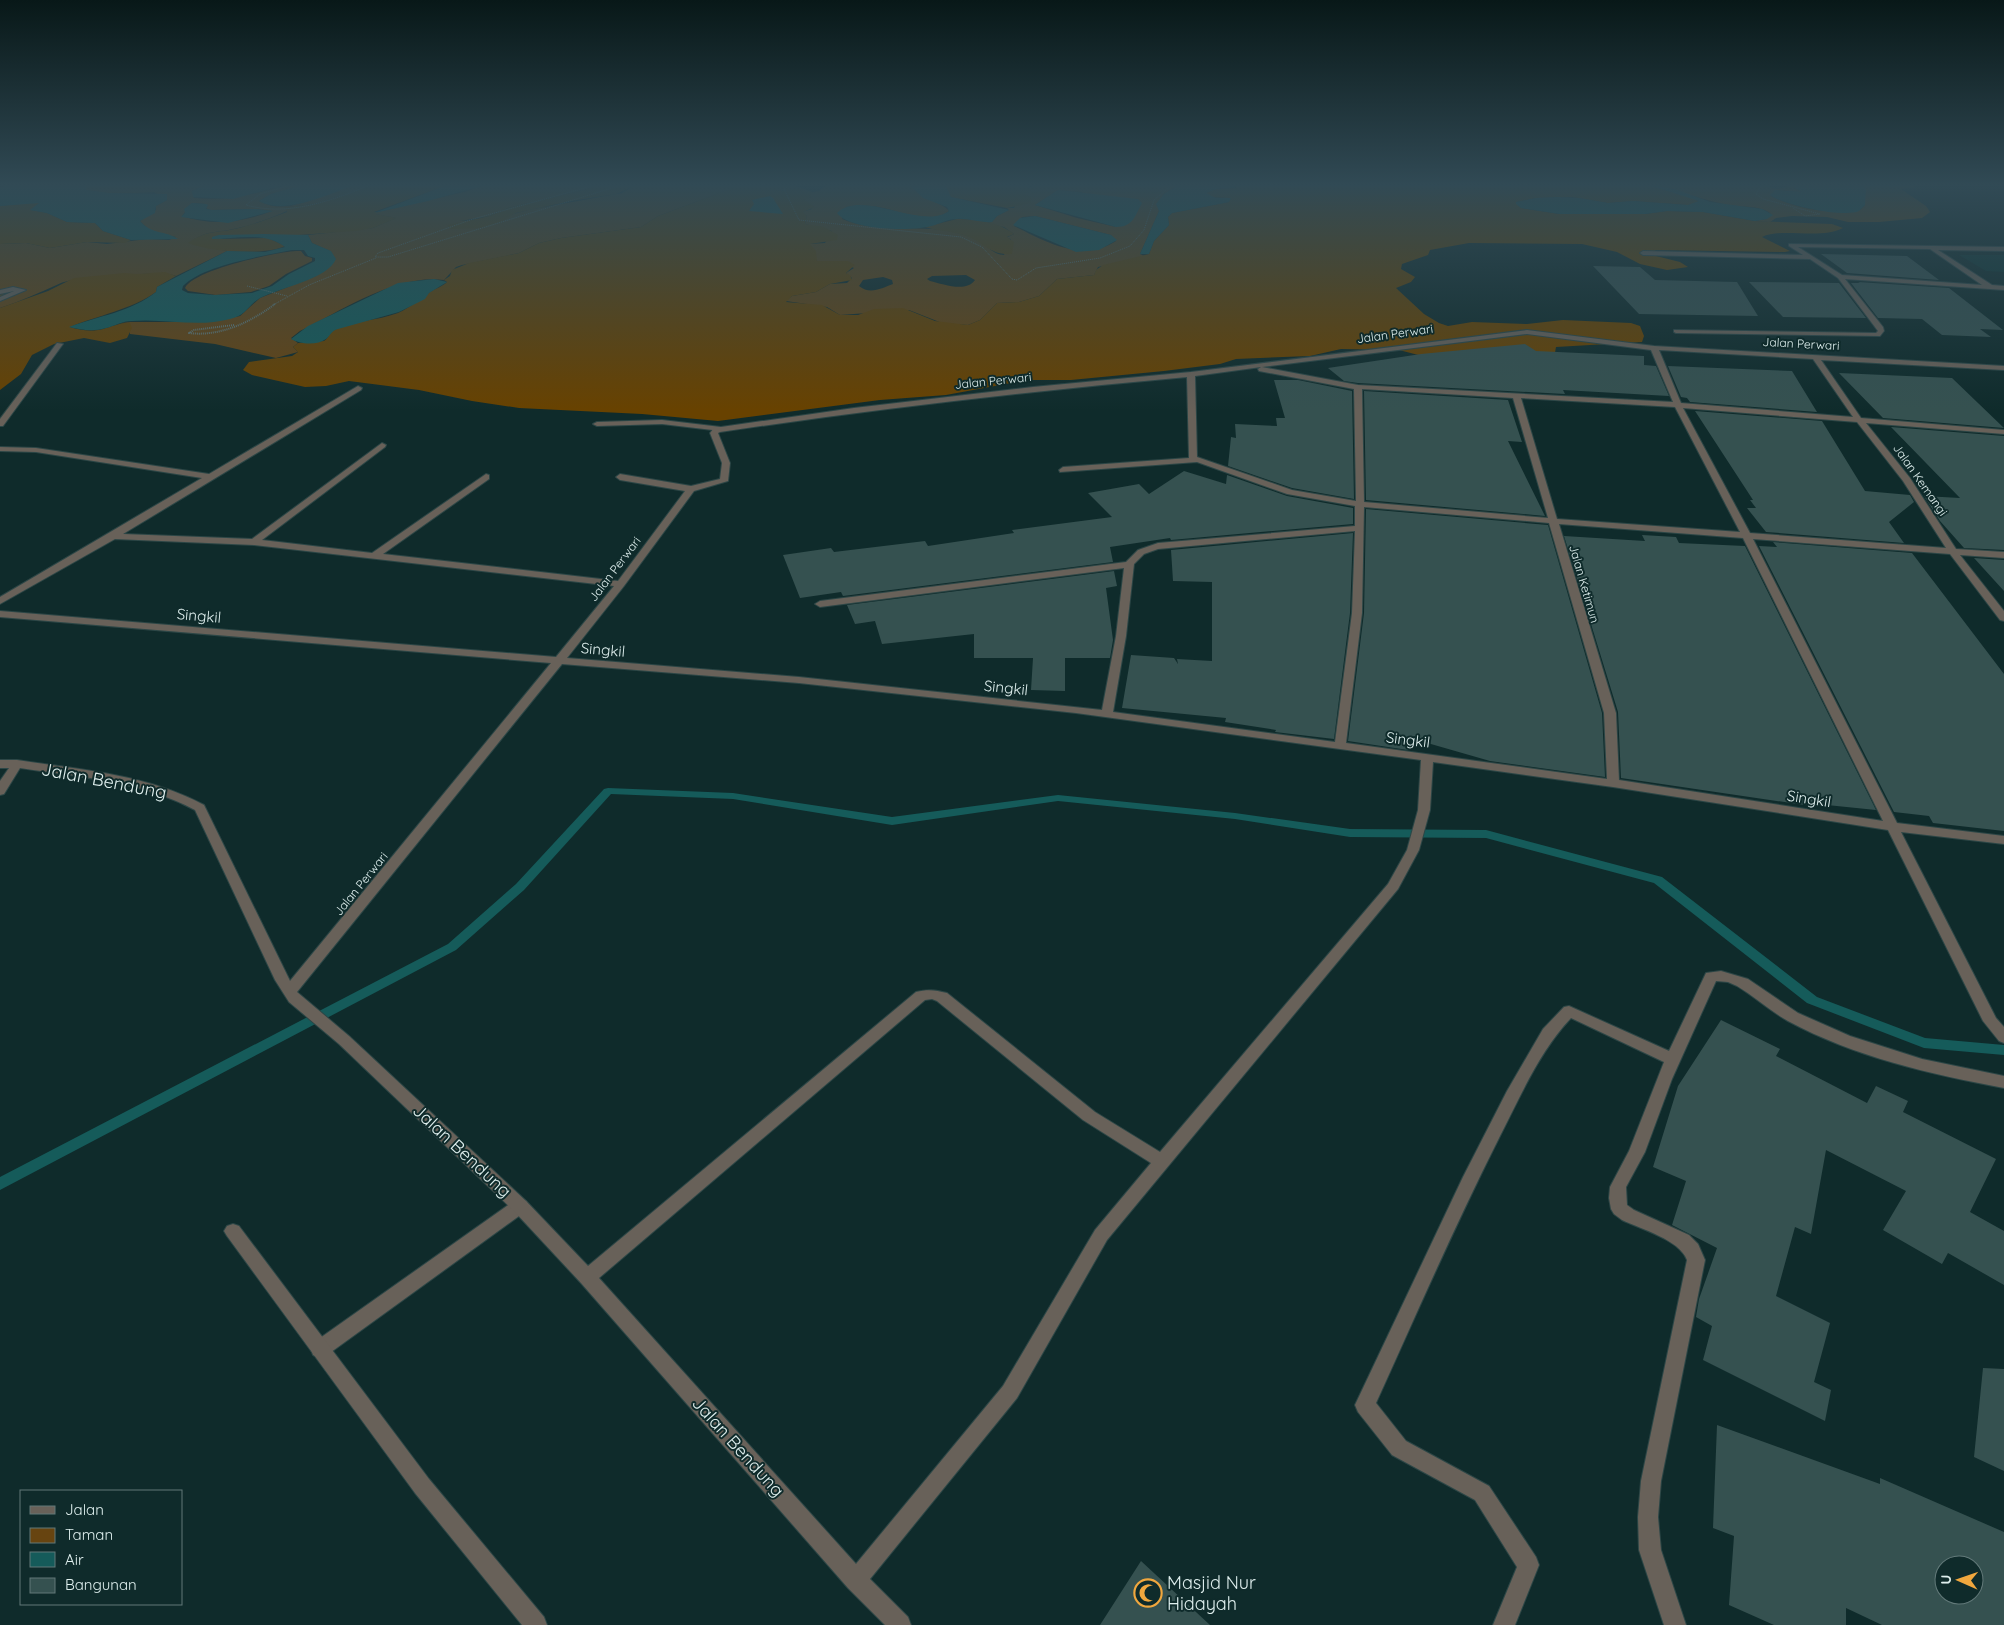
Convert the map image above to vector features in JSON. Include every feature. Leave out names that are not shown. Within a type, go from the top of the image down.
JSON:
[{"type":"street","points":[[1676,331],[1878,335],[1881,331],[1880,327],[1840,277],[1815,260]]},
{"type":"street","points":[[1950,260],[2004,296]]},
{"type":"street","points":[[1840,277],[2004,288]]},
{"type":"street","points":[[0,292],[13,289],[23,290],[0,299]]},
{"type":"street","name":"Jalan Perwari","points":[[597,424],[662,422],[721,429],[854,410],[1033,389],[1191,374],[1527,332],[1654,348],[2004,368]]},
{"type":"street","points":[[0,424],[59,344]]},
{"type":"street","points":[[1654,348],[1678,405],[1894,827],[1990,1021],[2003,1036]]},
{"type":"street","name":"Jalan Kemangi","points":[[1815,357],[1859,420],[1907,480],[1952,550],[2004,618]]},
{"type":"street","points":[[1250,366],[1358,387],[1678,405],[2004,432]]},
{"type":"street","points":[[1191,374],[1192,455],[1197,460]]},
{"type":"street","points":[[1340,747],[1357,613],[1360,504],[1358,387]]},
{"type":"street","points":[[0,601],[113,536],[358,388]]},
{"type":"street","name":"Jalan Ketimun","points":[[1516,395],[1610,713],[1613,783]]},
{"type":"street","points":[[620,477],[691,489],[722,482],[726,478],[723,452],[714,433],[721,429]]},
{"type":"street","points":[[254,542],[382,445]]},
{"type":"street","points":[[0,450],[36,450],[210,477]]},
{"type":"street","points":[[1063,470],[1197,460],[1290,492],[1360,504],[1553,521],[2004,555]]},
{"type":"street","points":[[374,556],[486,477]]},
{"type":"street","name":"Jalan Perwari","points":[[292,995],[621,584],[691,489]]},
{"type":"street","points":[[1107,715],[1121,636],[1129,564],[1134,556],[1143,550],[1158,546],[1359,528]]},
{"type":"street","points":[[113,536],[254,542],[621,584]]},
{"type":"street","points":[[820,604],[1129,564]]},
{"type":"street","name":"Singkil","points":[[0,614],[799,680],[1107,715],[1613,783],[1894,827],[2004,840]]},
{"type":"street","points":[[856,1580],[1010,1392],[1101,1235],[1393,886],[1414,850],[1424,810],[1427,758]]},
{"type":"street","name":"Jalan Bendung","points":[[0,764],[17,764],[137,784],[183,798],[200,808],[292,995],[344,1040],[520,1206],[587,1277],[856,1580],[900,1625]]},
{"type":"street","points":[[0,791],[17,764]]},
{"type":"street","points":[[1674,1625],[1650,1550],[1648,1518],[1651,1481],[1696,1260],[1692,1249],[1683,1240],[1628,1215],[1620,1209],[1617,1198],[1618,1187],[1638,1152],[1673,1059],[1711,977],[1728,975],[1744,983],[1793,1017],[1871,1052],[1922,1066],[2004,1082]]},
{"type":"street","points":[[587,1277],[921,996],[932,994],[942,997],[1089,1116],[1162,1162]]},
{"type":"street","points":[[1504,1625],[1528,1565],[1482,1493],[1399,1448],[1365,1406],[1471,1177],[1548,1032],[1569,1012],[1673,1059]]},
{"type":"street","points":[[320,1349],[520,1206]]},
{"type":"street","points":[[233,1231],[422,1486],[536,1625]]},
{"type":"path","points":[[234,325],[194,330],[189,333],[205,334],[234,325],[256,317],[288,296],[373,260]]},
{"type":"path","points":[[994,260],[1012,279],[1017,280],[1036,268],[1088,260]]},
{"type":"path","points":[[247,286],[255,290],[288,296]]},
{"type":"shaded area","points":[[485,260],[848,261],[855,265],[846,273],[850,275],[852,280],[830,284],[816,292],[792,296],[786,302],[822,305],[840,315],[858,315],[874,309],[903,308],[935,321],[968,325],[980,320],[997,303],[1019,302],[1039,296],[1057,279],[1094,275],[1096,270],[1103,265],[1125,260],[1414,260],[1402,264],[1401,269],[1415,277],[1411,282],[1396,288],[1424,314],[1448,326],[1472,322],[1527,324],[1563,320],[1631,323],[1640,326],[1644,336],[1642,342],[1556,347],[1554,358],[1426,357],[1399,350],[1341,349],[1310,356],[1236,359],[1220,364],[1164,371],[1071,380],[1027,380],[946,395],[880,400],[718,421],[642,414],[519,408],[419,390],[349,381],[326,386],[305,387],[252,375],[243,370],[249,362],[292,356],[298,352],[293,347],[298,343],[324,341],[332,331],[342,327],[398,313],[445,284],[447,282],[444,280],[450,276],[452,270],[469,263]]},
{"type":"shaded area","points":[[1632,260],[1671,260],[1688,267],[1667,270],[1640,264]]},
{"type":"shaded area","points":[[1967,260],[2004,260],[2004,272],[1986,271]]},
{"type":"shaded area","points":[[165,272],[176,276],[157,287],[156,292],[146,298],[125,308],[70,327],[92,330],[130,323],[132,328],[127,338],[110,343],[84,338],[54,344],[32,355],[21,374],[0,390],[0,308],[48,291],[74,278],[124,273]]},
{"type":"green space","points":[[0,260],[209,260],[176,276],[169,274],[139,274],[69,281],[0,308]]},
{"type":"green space","points":[[247,260],[312,260],[269,286],[251,292],[216,295],[188,291],[185,288],[191,281],[203,275]]},
{"type":"green space","points":[[325,260],[487,260],[456,267],[444,280],[407,282],[370,295],[300,331],[291,338],[298,343],[293,347],[298,352],[276,358],[215,344],[130,334],[130,323],[122,322],[211,322],[240,316],[260,298],[316,276]]},
{"type":"green space","points":[[1128,260],[1098,267],[1094,275],[1057,279],[1039,296],[1019,302],[997,303],[980,320],[968,325],[942,323],[909,310],[840,315],[827,307],[786,301],[792,296],[816,292],[830,284],[847,283],[852,278],[846,273],[854,268],[839,261],[817,261]],"holes":[[[966,275],[975,280],[971,284],[960,287],[927,279],[932,276]],[[883,277],[892,280],[893,284],[876,290],[867,290],[859,286],[863,280]]]},
{"type":"water","points":[[210,260],[244,260],[204,272],[183,286],[182,290],[188,293],[214,295],[252,293],[272,286],[315,260],[335,260],[323,272],[260,298],[244,313],[230,319],[205,323],[128,321],[92,330],[69,327],[136,304],[156,292],[157,287]]},
{"type":"water","points":[[434,279],[447,282],[429,293],[425,299],[399,312],[336,330],[318,343],[303,343],[291,339],[308,326],[398,283]]},
{"type":"building","points":[[1829,260],[1912,260],[1939,280],[1847,273]]},
{"type":"building","points":[[1593,266],[1640,267],[1655,280],[1737,282],[1758,316],[1639,314]]},
{"type":"building","points":[[1749,282],[1839,283],[1866,318],[1783,317]]},
{"type":"building","points":[[1858,282],[1949,288],[2003,330],[1980,329],[1991,337],[1942,335],[1922,319],[1878,318],[1851,283],[1860,283]]},
{"type":"building","points":[[1525,344],[1536,351],[1644,356],[1644,365],[1656,366],[1669,396],[1563,390],[1565,394],[1358,383],[1344,381],[1328,368],[1421,354]]},
{"type":"building","points":[[1668,366],[1792,371],[1817,412],[1690,402],[1687,398],[1681,397]]},
{"type":"building","points":[[1839,373],[1952,378],[2004,428],[1883,418]]},
{"type":"building","points":[[1274,380],[1298,380],[1352,391],[1354,499],[1292,488],[1228,466],[1231,437],[1236,438],[1235,424],[1277,426],[1276,418],[1285,418]]},
{"type":"building","points":[[1364,391],[1508,400],[1522,442],[1508,441],[1545,516],[1366,500]]},
{"type":"building","points":[[1695,411],[1822,421],[1865,491],[1910,495],[1914,502],[1889,522],[1904,543],[1766,532],[1747,508],[1756,508],[1750,500],[1753,500]]},
{"type":"building","points":[[1891,427],[2004,436],[2004,550],[1964,548],[1940,521],[1924,496],[1960,498]]},
{"type":"building","points":[[1184,471],[1226,484],[1227,475],[1287,496],[1353,508],[1353,524],[1171,540],[1170,538],[1110,547],[1113,562],[843,596],[841,592],[800,598],[783,555],[831,548],[834,552],[925,541],[928,546],[1014,533],[1012,530],[1112,517],[1088,493],[1139,484],[1149,494]]},
{"type":"building","points":[[1366,509],[1548,525],[1602,713],[1605,777],[1490,761],[1410,738],[1408,750],[1348,741],[1364,613]]},
{"type":"building","points":[[1353,533],[1350,613],[1334,739],[1275,732],[1276,730],[1225,722],[1226,718],[1122,708],[1131,655],[1174,658],[1178,664],[1177,659],[1212,661],[1212,582],[1173,581],[1171,550]]},
{"type":"building","points":[[1642,535],[1676,537],[1679,543],[1745,546],[1876,810],[1817,804],[1818,807],[1621,778],[1618,712],[1564,536],[1645,541]]},
{"type":"building","points":[[1773,542],[1912,553],[2004,674],[2004,831],[1933,823],[1929,816],[1894,812],[1759,546],[1777,547]]},
{"type":"building","points":[[1974,558],[2004,560],[2004,591]]},
{"type":"building","points":[[1114,571],[1117,586],[1106,588],[1113,640],[1110,658],[1065,658],[1065,691],[1031,690],[1033,658],[974,658],[974,634],[882,644],[875,621],[855,624],[847,605]]},
{"type":"building","points":[[1721,1020],[1780,1049],[1776,1056],[1867,1103],[1876,1086],[1908,1101],[1903,1112],[1996,1159],[1970,1212],[2004,1231],[2004,1285],[1948,1253],[1942,1264],[1883,1230],[1906,1191],[1826,1150],[1811,1234],[1795,1227],[1776,1296],[1830,1323],[1814,1382],[1831,1390],[1825,1421],[1703,1360],[1712,1326],[1696,1317],[1699,1299],[1717,1248],[1672,1225],[1686,1181],[1653,1167],[1678,1086]]},
{"type":"building","points":[[1983,1368],[2004,1369],[2004,1471],[1974,1457]]},
{"type":"building","points":[[1717,1425],[1880,1484],[1880,1478],[2004,1532],[2004,1625],[1882,1625],[1846,1608],[1846,1625],[1774,1625],[1729,1605],[1734,1536],[1713,1528]]},
{"type":"building","name":"Masjid Nur Hidayah","points":[[1141,1561],[1210,1625],[1100,1625]]},
{"type":"waterway","points":[[0,1184],[452,947],[520,887],[608,791],[733,796],[892,821],[1058,798],[1235,816],[1350,833],[1486,834],[1658,880],[1812,1000],[1924,1043],[2004,1050]]},
{"type":"place","name":"Masjid Nur Hidayah","points":[[1148,1593]]}]
